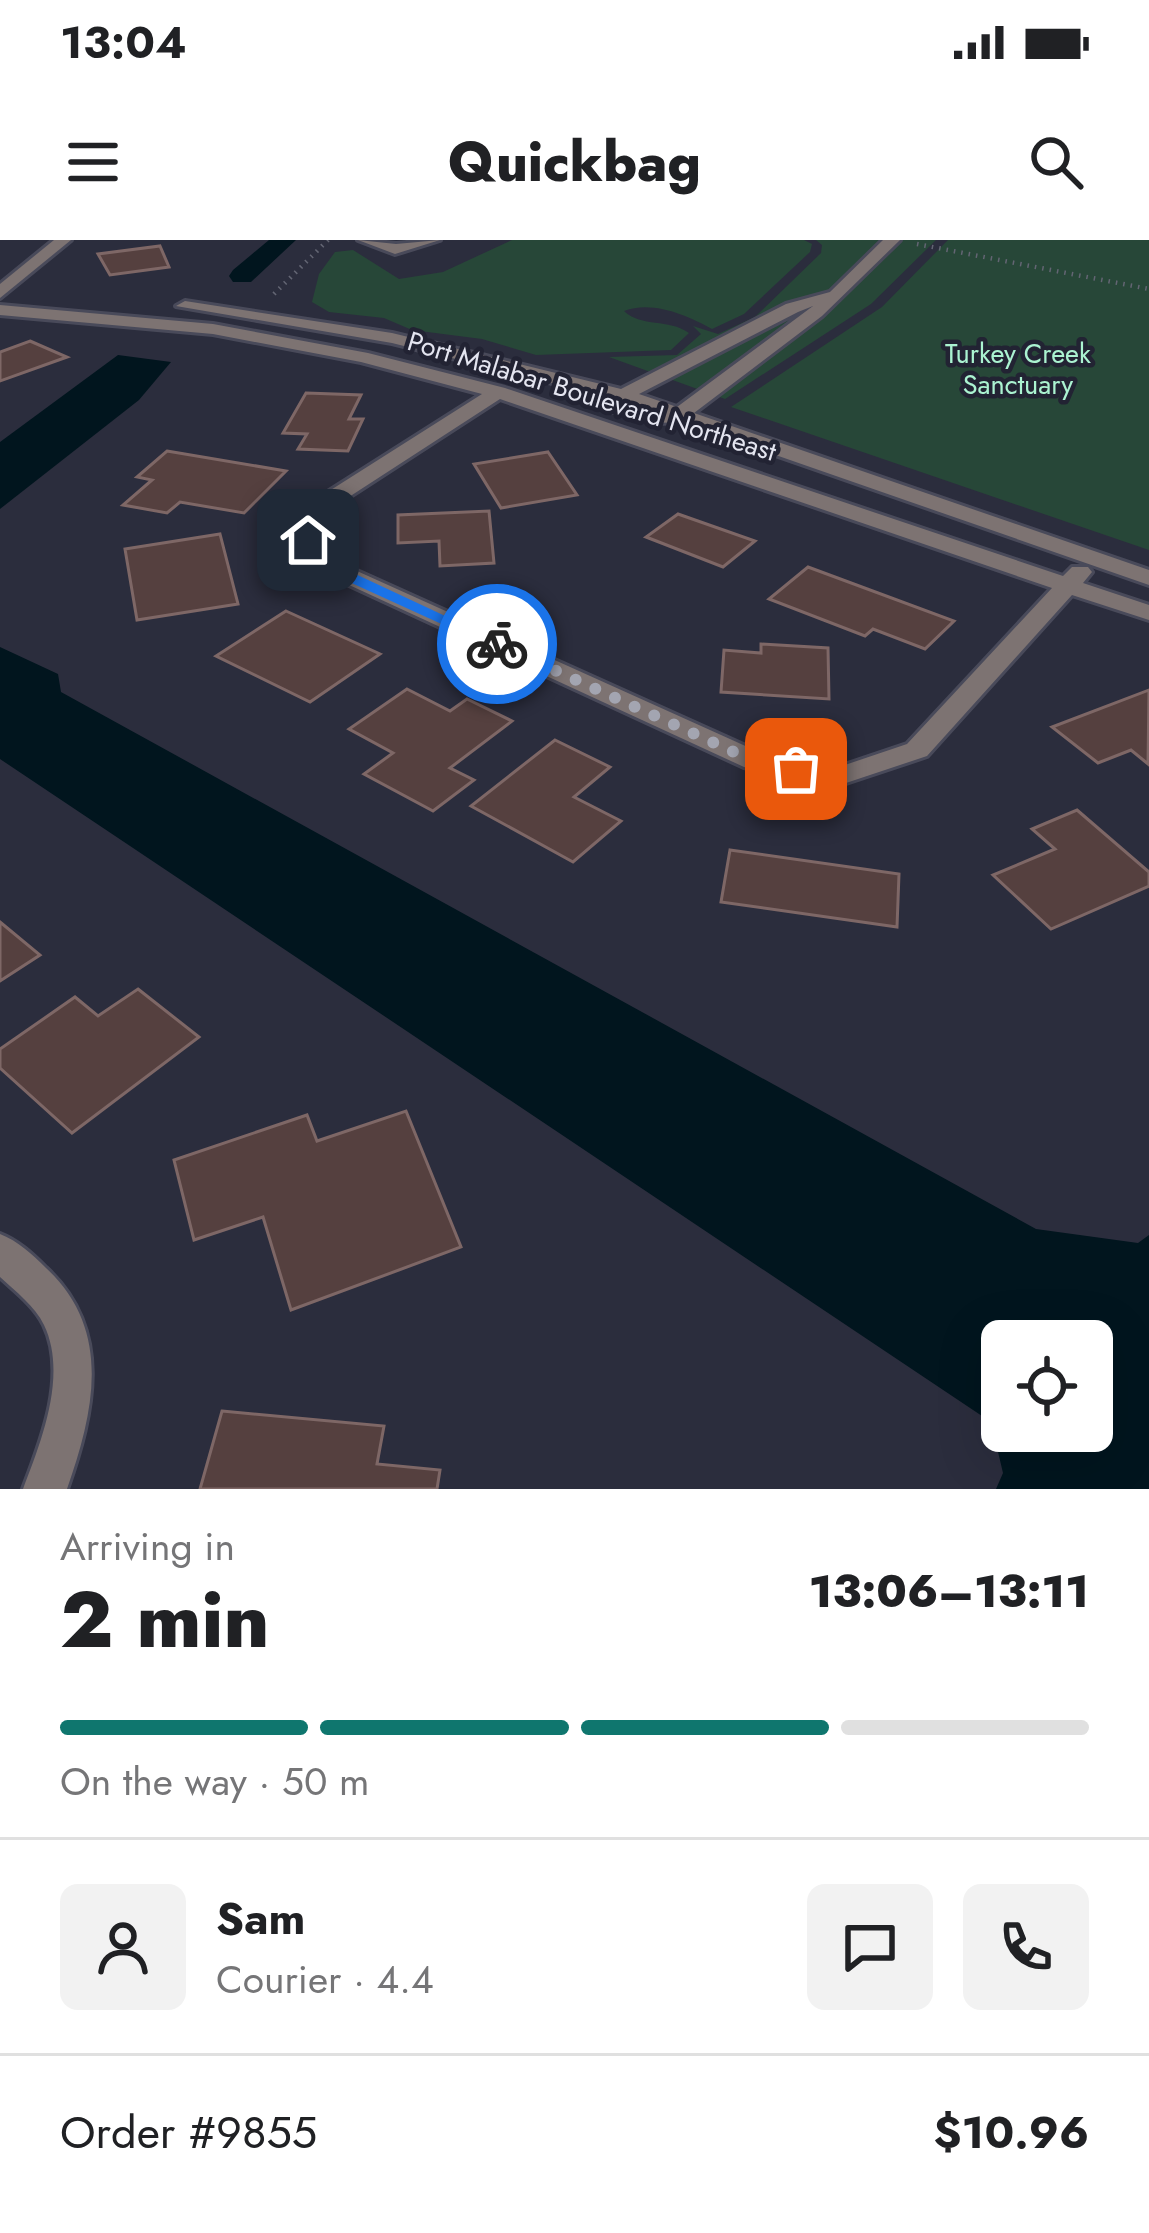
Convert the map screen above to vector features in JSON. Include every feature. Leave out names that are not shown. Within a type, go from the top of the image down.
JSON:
[{"type":"street","points":[[1,296],[63,240]]},
{"type":"street","points":[[366,240],[395,250],[432,240]]},
{"type":"street","points":[[848,288],[792,308],[623,395],[611,429],[676,417],[802,328],[848,288],[895,240]]},
{"type":"street","points":[[1,296],[92,297]]},
{"type":"street","name":"Port Malabar Boulevard Northeast","points":[[1,296],[362,357],[498,392],[1149,613]]},
{"type":"street","name":"Port Malabar Boulevard Northeast","points":[[160,303],[392,338],[623,395],[1149,578]]},
{"type":"street","points":[[498,392],[323,506],[308,540],[329,567],[754,761],[837,777],[917,750],[1092,559]]},
{"type":"street","points":[[0,1252],[63,1319],[69,1343],[71,1407],[45,1489]]},
{"type":"path","points":[[230,311],[244,299],[267,301],[328,240]]},
{"type":"path","points":[[895,240],[1149,289]]},
{"type":"green space","points":[[512,240],[804,240],[812,244],[810,252],[744,314],[712,329],[658,308],[624,311],[639,320],[689,333],[671,350],[536,355],[482,339],[412,330],[384,318],[329,312],[312,302],[319,274],[335,252],[353,250],[399,279],[443,272]]},
{"type":"green space","points":[[816,240],[936,240],[871,304],[725,399],[609,357],[677,355],[701,334],[693,326],[718,334],[755,317],[821,253],[822,245]]},
{"type":"green space","name":"Turkey Creek Sanctuary","points":[[948,240],[1149,240],[1149,550],[731,407],[882,307]]},
{"type":"water","points":[[118,355],[171,362],[139,400],[0,509],[0,442]]},
{"type":"water","points":[[0,647],[58,674],[61,692],[1036,1229],[1138,1243],[1149,1235],[1149,1489],[996,1489],[1003,1473],[998,1452],[1113,1452],[1113,1320],[981,1320],[981,1415],[0,759]]},
{"type":"building","points":[[160,246],[169,267],[110,275],[98,254]]},
{"type":"building","points":[[30,341],[67,357],[0,381],[0,352]]},
{"type":"building","points":[[306,393],[361,395],[349,419],[363,419],[348,451],[298,449],[307,434],[283,433]]},
{"type":"building","points":[[167,451],[286,471],[244,513],[180,502],[167,513],[123,505],[152,480],[137,477]]},
{"type":"building","points":[[548,452],[577,495],[501,508],[474,464]]},
{"type":"building","points":[[489,511],[494,563],[440,566],[439,541],[398,543],[398,515]]},
{"type":"building","points":[[678,514],[755,541],[723,567],[646,537]]},
{"type":"building","points":[[220,534],[238,604],[137,620],[125,549]]},
{"type":"building","points":[[808,567],[954,621],[925,649],[873,629],[865,636],[769,599]]},
{"type":"building","points":[[286,611],[380,654],[310,702],[216,656]]},
{"type":"building","points":[[761,644],[828,648],[829,699],[721,692],[724,650],[761,653]]},
{"type":"building","points":[[407,689],[450,711],[467,699],[512,721],[450,768],[474,780],[433,811],[364,774],[393,753],[349,729]]},
{"type":"building","points":[[1149,690],[1148,764],[1131,750],[1098,763],[1052,727]]},
{"type":"building","points":[[555,740],[610,767],[574,797],[621,821],[573,862],[471,806]]},
{"type":"building","points":[[1077,810],[1149,872],[1149,886],[1051,929],[993,875],[1055,849],[1032,829]]},
{"type":"building","points":[[730,850],[899,874],[897,927],[721,902]]},
{"type":"building","points":[[0,922],[40,955],[0,981]]},
{"type":"building","points":[[138,989],[199,1037],[72,1133],[0,1068],[0,1049],[75,997],[98,1016]]},
{"type":"building","points":[[406,1111],[461,1247],[291,1310],[263,1217],[194,1240],[174,1160],[307,1115],[317,1141]]},
{"type":"building","points":[[222,1411],[384,1426],[377,1464],[440,1470],[437,1489],[200,1489]]},
{"type":"waterway","points":[[242,276],[284,240]]},
{"type":"way so far","points":[[497,644],[754,761],[796,769]]},
{"type":"route","points":[[308,540],[329,567],[497,644]]}]
